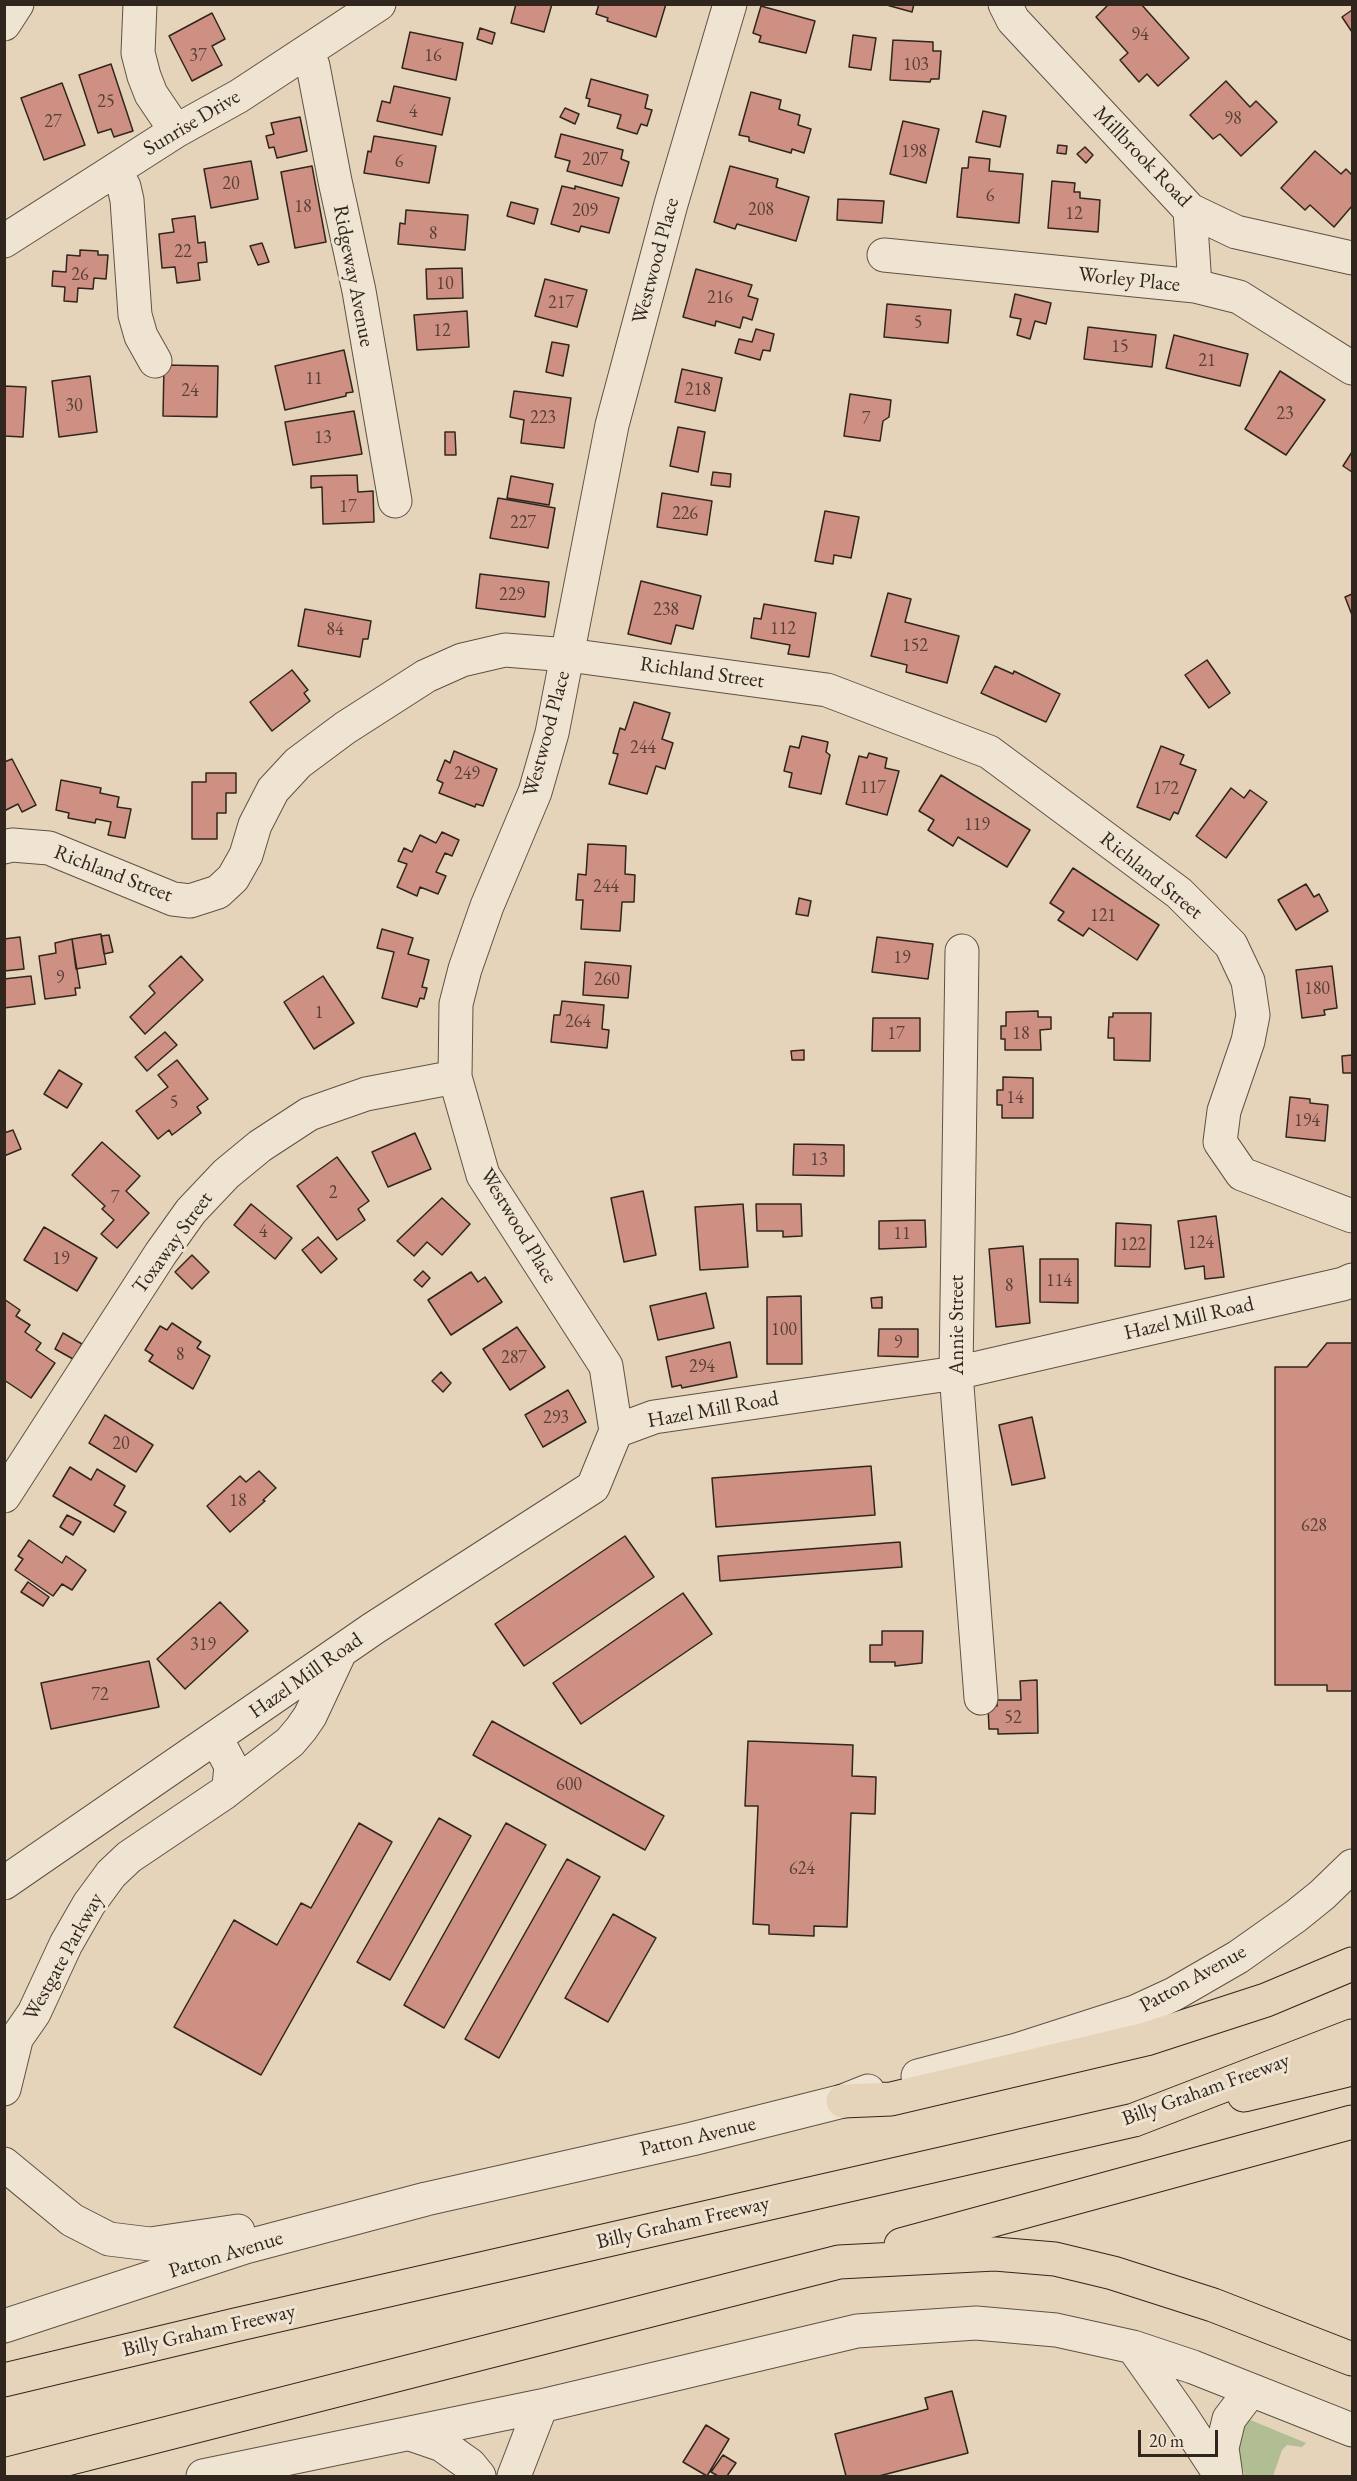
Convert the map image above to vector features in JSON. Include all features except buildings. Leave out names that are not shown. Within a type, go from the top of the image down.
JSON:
[{"type":"highway","points":[[843,2101],[891,2099],[1146,2039],[1266,2000],[1318,1981],[1353,1964]]},
{"type":"highway","name":"Billy Graham Freeway","points":[[4,2379],[1134,2120],[1353,2036]]},
{"type":"highway","points":[[1134,2120],[1353,2069]]},
{"type":"highway","points":[[4,2475],[839,2262],[1353,2122]]},
{"type":"highway","points":[[839,2262],[995,2254],[1055,2259],[1113,2273],[1213,2305],[1353,2359]]},
{"type":"street","points":[[4,24],[17,4]]},
{"type":"street","points":[[140,4],[138,53],[144,76],[151,94],[176,131]]},
{"type":"street","name":"Sunrise Drive","points":[[4,241],[176,131],[239,96],[379,4]]},
{"type":"street","name":"Westwood Place","points":[[616,1431],[606,1366],[483,1175],[455,1077],[456,1004],[465,969],[487,906],[535,792],[552,733],[612,425],[671,204],[730,4]]},
{"type":"street","name":"Millbrook Road","points":[[1005,4],[1013,20],[1190,210],[1236,232],[1353,258]]},
{"type":"street","name":"Ridgeway Avenue","points":[[307,52],[314,66],[358,291],[395,501]]},
{"type":"street","points":[[115,170],[124,187],[127,200],[135,315],[141,336],[155,361]]},
{"type":"street","points":[[1190,210],[1195,286]]},
{"type":"street","name":"Worley Place","points":[[884,255],[1195,286],[1239,297],[1353,368]]},
{"type":"street","name":"Richland Street","points":[[4,847],[12,845],[49,848],[173,899],[190,901],[218,892],[233,878],[246,855],[255,825],[273,790],[298,763],[345,728],[426,676],[462,660],[505,650],[568,655],[827,690],[989,752],[1179,893],[1231,945],[1248,981],[1253,1015],[1250,1033],[1224,1111],[1220,1142],[1242,1174],[1353,1216]]},
{"type":"street","name":"Annie Street","points":[[962,951],[956,1373],[981,1698]]},
{"type":"street","name":"Toxaway Street","points":[[4,1496],[161,1253],[191,1211],[226,1174],[260,1146],[309,1114],[366,1094],[455,1077]]},
{"type":"street","name":"Hazel Mill Road","points":[[4,1883],[340,1652],[593,1487],[616,1431],[654,1417],[956,1373],[1353,1280]]},
{"type":"street","name":"Westgate Parkway","points":[[4,2089],[10,2048],[34,2013],[66,1944],[89,1904],[111,1875],[129,1857],[154,1838],[224,1794],[290,1742],[310,1716],[340,1652]]},
{"type":"street","points":[[216,1738],[231,1766],[229,1786],[224,1794]]},
{"type":"street","name":"Patton Avenue","points":[[4,2326],[245,2247],[426,2199],[692,2139],[843,2101],[888,2083],[1017,2050],[1135,2012],[1174,1994],[1238,1957],[1296,1916],[1353,1866]]},
{"type":"street","points":[[7,2161],[72,2220],[109,2239],[150,2244],[243,2231],[306,2231]]},
{"type":"street","points":[[211,2476],[541,2406],[857,2331],[976,2323],[1056,2330],[1133,2347],[1353,2430]]},
{"type":"street","points":[[1133,2347],[1221,2476]]},
{"type":"street","points":[[1226,2476],[1222,2448],[1229,2419],[1245,2398],[1254,2391]]},
{"type":"street","points":[[514,2476],[541,2406]]},
{"type":"street","points":[[410,2434],[442,2445],[470,2465],[479,2476]]},
{"type":"green space","points":[[1248,2419],[1306,2443],[1302,2447],[1287,2445],[1282,2450],[1273,2476],[1245,2476],[1237,2449],[1239,2431]]}]
